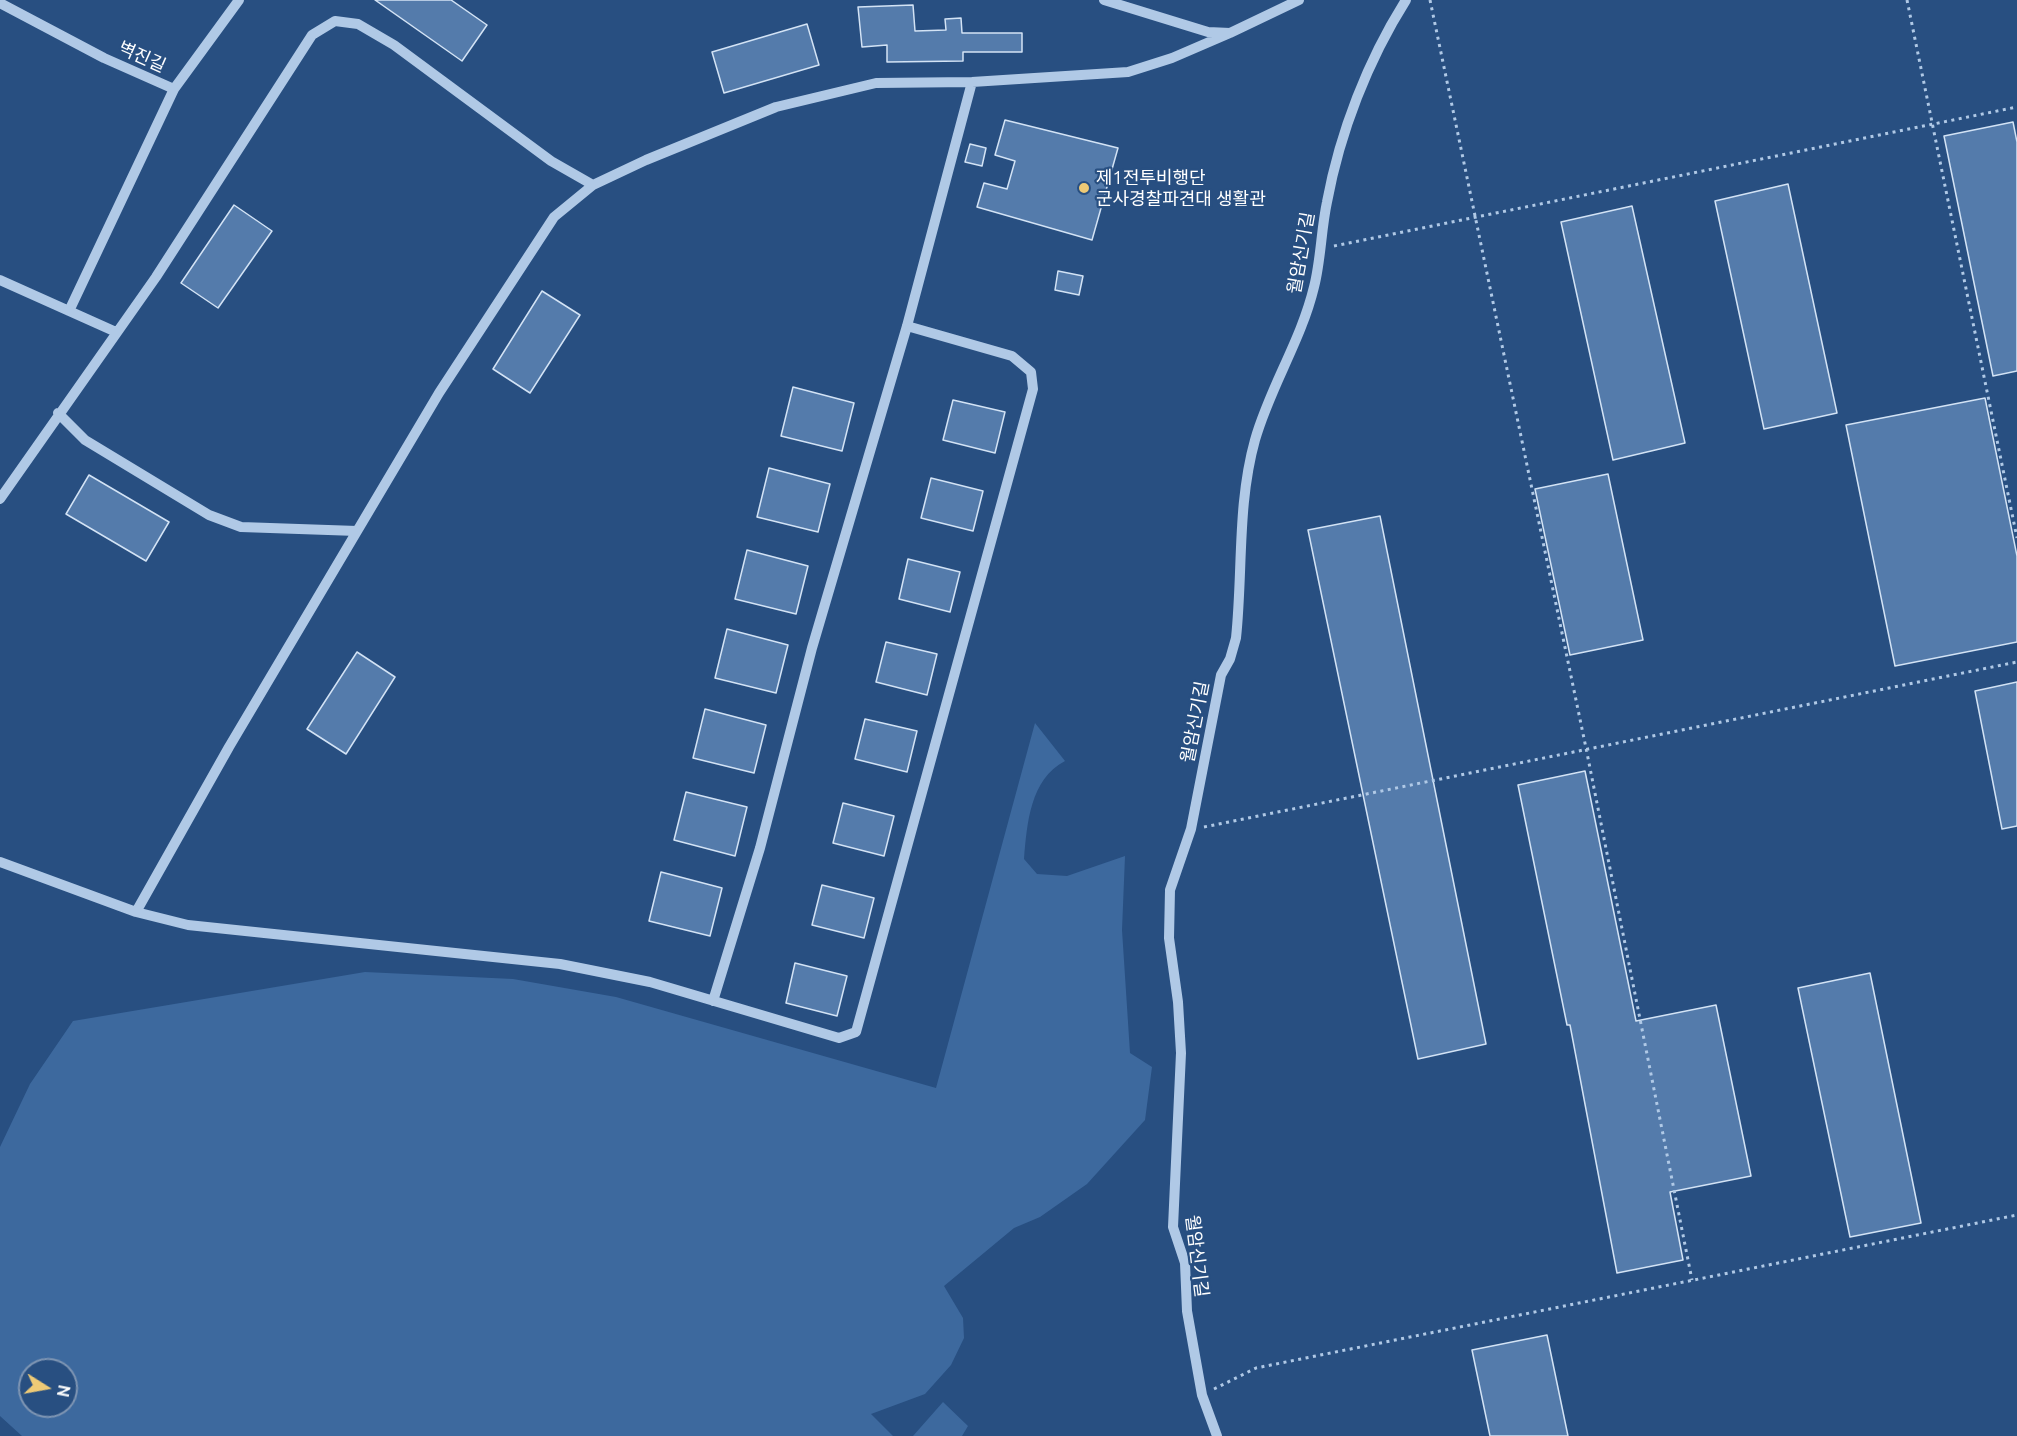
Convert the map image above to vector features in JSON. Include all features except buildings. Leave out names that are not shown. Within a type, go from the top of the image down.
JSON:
[{"type":"street","name":"벽진길","points":[[0,3],[104,58],[174,88],[239,0]]},
{"type":"street","points":[[1104,0],[1208,32],[1230,33]]},
{"type":"street","points":[[136,912],[229,747],[439,393],[554,217],[592,185],[646,160],[776,107],[876,83],[972,82],[1128,72],[1172,58],[1299,0]]},
{"type":"street","name":"월암신기길","points":[[1217,1436],[1202,1395],[1187,1311],[1185,1263],[1173,1227],[1180,1053],[1178,1002],[1169,938],[1170,890],[1191,829],[1221,675],[1230,659],[1236,638],[1245,483],[1255,439],[1305,316],[1315,285],[1327,200],[1348,122],[1378,52],[1406,0]]},
{"type":"street","points":[[0,499],[58,413],[156,277],[312,35],[335,21],[358,24],[394,45],[551,161],[592,185]]},
{"type":"street","points":[[713,1001],[760,848],[812,648],[907,326],[972,82]]},
{"type":"street","points":[[69,311],[174,88]]},
{"type":"street","points":[[0,280],[116,332]]},
{"type":"street","points":[[0,862],[136,912],[188,925],[560,964],[650,982],[839,1038],[856,1032],[1033,389],[1032,372],[1012,356],[907,326]]},
{"type":"street","points":[[58,413],[85,440],[209,515],[241,526],[357,531]]},
{"type":"path","points":[[1430,0],[1586,748],[1692,1280]]},
{"type":"path","points":[[1907,0],[2017,538]]},
{"type":"path","points":[[1319,249],[2017,107]]},
{"type":"path","points":[[1191,829],[2017,662]]},
{"type":"path","points":[[1202,1395],[1256,1368],[2017,1215]]},
{"type":"shaded area","points":[[1035,723],[1065,761],[1053,769],[1037,791],[1029,817],[1024,859],[1037,874],[1067,876],[1125,856],[1122,930],[1130,1053],[1152,1067],[1145,1120],[1087,1184],[1040,1217],[1014,1228],[944,1286],[963,1318],[964,1338],[951,1365],[925,1394],[871,1414],[893,1436],[22,1436],[0,1416],[0,1147],[30,1084],[73,1021],[365,972],[513,979],[616,997],[936,1088]]},
{"type":"shaded area","points":[[943,1402],[968,1426],[962,1436],[913,1436]]},
{"type":"place","name":"제1전투비행단 군사경찰파견대 생활관","points":[[1084,188]]}]
